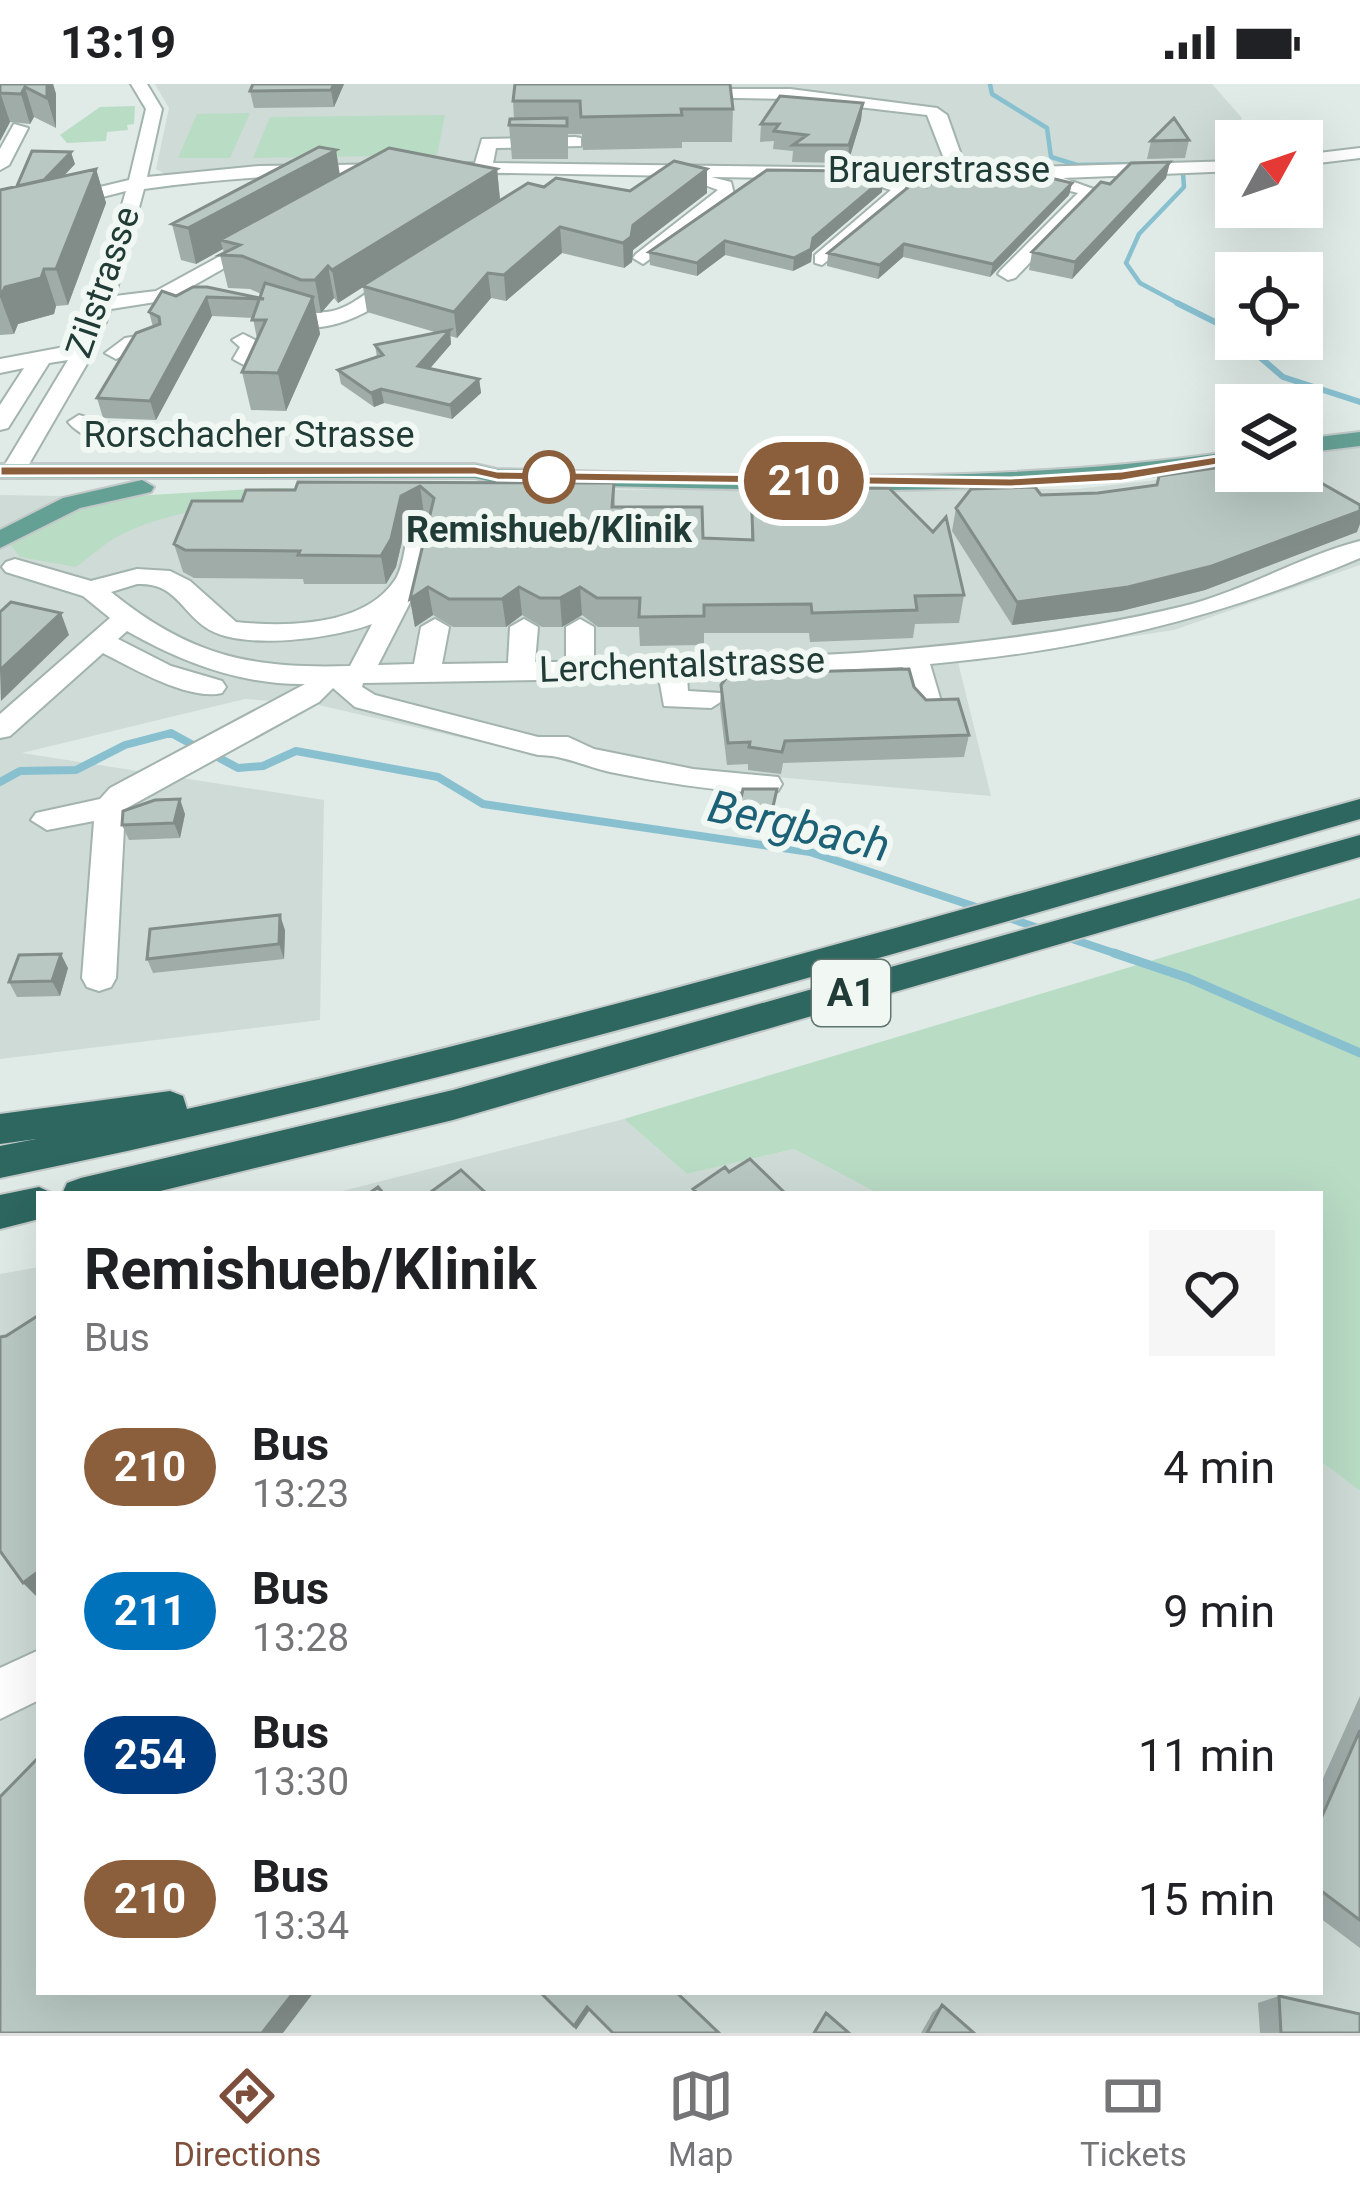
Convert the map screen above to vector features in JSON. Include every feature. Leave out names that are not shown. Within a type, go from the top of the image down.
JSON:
[{"type":"highway","name":"A1","points":[[0,1162],[417,1071],[1360,809]]},
{"type":"highway","name":"A1","points":[[93,1191],[340,1134],[1360,847]]},
{"type":"highway","name":"A1","points":[[0,1130],[417,1071]]},
{"type":"highway","points":[[0,1212],[36,1204]]},
{"type":"main road","points":[[1323,443],[1360,439]]},
{"type":"main road","name":"Rorschacher Strasse","points":[[7,478],[475,470],[497,476],[1011,483],[1122,476],[1215,461]]},
{"type":"main road","name":"Rorschacher Strasse","points":[[7,478],[152,486],[477,482],[497,476]]},
{"type":"main road","points":[[0,524],[14,507],[7,478]]},
{"type":"main road","points":[[0,539],[72,503],[152,486]]},
{"type":"street","name":"Zilstrasse","points":[[7,478],[95,357],[103,304],[154,109],[147,90],[139,84]]},
{"type":"street","points":[[659,94],[790,94],[931,111],[939,115],[958,171]]},
{"type":"street","points":[[0,165],[20,128]]},
{"type":"street","points":[[0,217],[61,196],[138,182],[250,171],[483,169],[488,143],[575,142]]},
{"type":"street","points":[[1323,157],[1360,153]]},
{"type":"street","name":"Brauerstrasse","points":[[483,169],[536,181],[567,170],[1028,171],[1215,163]]},
{"type":"street","points":[[643,258],[730,194],[725,186],[676,170]]},
{"type":"street","points":[[822,259],[901,192],[898,186],[857,176],[856,171]]},
{"type":"street","points":[[1008,274],[1090,191],[1028,171]]},
{"type":"street","points":[[353,190],[386,172]]},
{"type":"street","points":[[161,296],[276,233]]},
{"type":"street","points":[[248,299],[302,323],[326,325],[431,259]]},
{"type":"street","points":[[103,304],[207,296]]},
{"type":"street","points":[[0,366],[37,352],[95,357],[151,340]]},
{"type":"street","points":[[0,423],[37,352]]},
{"type":"street","points":[[79,422],[89,430],[108,431]]},
{"type":"street","points":[[99,978],[110,812],[121,795],[348,675],[406,585],[422,526]]},
{"type":"street","name":"Lerchentalstrasse","points":[[15,567],[92,590],[162,642],[213,662],[275,676],[673,666],[913,655],[950,640],[1047,641],[1192,612],[1296,578],[1360,549]]},
{"type":"street","points":[[92,590],[122,579],[158,575],[182,587],[195,607],[230,629],[338,628],[363,618],[406,585]]},
{"type":"street","points":[[0,729],[125,618]]},
{"type":"street","points":[[427,672],[435,627]]},
{"type":"street","points":[[520,670],[524,627]]},
{"type":"street","points":[[580,627],[580,668]]},
{"type":"street","points":[[101,640],[161,672],[212,687]]},
{"type":"street","points":[[913,655],[929,708]]},
{"type":"street","points":[[673,666],[674,700],[711,699]]},
{"type":"street","points":[[348,675],[347,690],[353,697],[538,746],[609,742],[675,759],[727,757]]},
{"type":"street","points":[[396,706],[441,698],[491,706]]},
{"type":"street","points":[[568,746],[585,757],[693,779],[767,784]]},
{"type":"street","points":[[47,820],[178,802]]},
{"type":"street","points":[[0,1694],[36,1676]]},
{"type":"shaded area","points":[[155,84],[1212,84],[1242,118],[1215,120],[1215,163],[1039,167],[305,164],[165,174],[156,169],[169,108]]},
{"type":"shaded area","points":[[1360,447],[1360,565],[1174,630],[958,662],[991,796],[541,756],[314,704],[245,699],[22,753],[324,800],[320,1020],[0,1059],[0,495],[1077,489],[1215,473],[1215,492],[1323,492],[1323,452]]},
{"type":"shaded area","points":[[624,1119],[687,1174],[794,1149],[873,1191],[343,1191]]},
{"type":"shaded area","points":[[36,1268],[36,1995],[1323,1995],[1323,1463],[1360,1491],[1360,2033],[0,2033],[0,1274]]},
{"type":"green space","points":[[135,106],[134,124],[127,125],[128,130],[107,132],[106,141],[67,143],[60,135],[100,107]]},
{"type":"green space","points":[[250,113],[230,158],[178,158],[197,114]]},
{"type":"green space","points":[[445,115],[437,155],[253,158],[270,117]]},
{"type":"green space","points":[[271,488],[407,491],[262,500],[187,512],[122,534],[76,567],[20,557],[9,543],[62,511],[116,497]]},
{"type":"green space","points":[[1360,898],[1360,1491],[1323,1463],[1323,1191],[873,1191],[794,1149],[687,1174],[624,1119]]},
{"type":"building","points":[[0,84],[47,84],[47,98],[25,87],[21,94],[0,93]]},
{"type":"building","points":[[253,84],[334,84],[331,90],[250,91]]},
{"type":"building","points":[[515,84],[730,84],[733,109],[581,117],[580,101],[513,101]]},
{"type":"building","points":[[780,96],[863,103],[849,145],[793,145],[807,135],[774,131],[779,124],[761,124]]},
{"type":"building","points":[[567,118],[567,126],[509,125],[510,119]]},
{"type":"building","points":[[1174,118],[1189,140],[1151,141]]},
{"type":"building","points":[[319,147],[336,150],[188,228],[172,224]]},
{"type":"building","points":[[389,148],[497,169],[332,270],[328,266],[315,280],[301,280],[242,256],[220,255],[240,245],[220,240]]},
{"type":"building","points":[[32,151],[71,152],[44,180],[17,186]]},
{"type":"building","points":[[674,161],[707,169],[633,225],[631,237],[623,243],[560,227],[504,275],[488,273],[454,312],[362,286],[528,183],[544,187],[556,178],[630,191]]},
{"type":"building","points":[[1170,162],[1075,262],[1032,252],[1101,182],[1110,184],[1131,163]]},
{"type":"building","points":[[96,169],[56,269],[44,269],[41,278],[5,287],[0,297],[0,190]]},
{"type":"building","points":[[767,170],[851,171],[883,179],[813,238],[811,249],[794,258],[725,241],[697,263],[649,252]]},
{"type":"building","points":[[946,171],[1011,180],[1021,171],[1072,183],[993,264],[904,244],[880,265],[828,253],[912,184],[927,187]]},
{"type":"building","points":[[265,283],[313,297],[278,373],[242,372],[266,320],[252,320]]},
{"type":"building","points":[[193,287],[264,299],[207,297],[150,401],[97,398],[136,333],[160,324],[159,317],[149,312],[162,291],[176,296]]},
{"type":"building","points":[[450,330],[418,366],[479,379],[450,405],[381,389],[371,393],[338,370],[383,355],[375,345]]},
{"type":"building","points":[[1215,468],[1215,492],[1323,492],[1323,484],[1360,505],[1360,511],[1212,566],[1128,587],[1017,602],[956,508],[971,489],[1035,487],[1041,495],[1098,493],[1157,485],[1159,476]]},
{"type":"building","points":[[298,482],[614,483],[612,507],[702,507],[703,538],[753,540],[751,489],[889,488],[933,532],[946,517],[964,595],[915,596],[917,610],[812,613],[811,604],[704,605],[704,616],[639,617],[640,598],[597,598],[580,587],[560,598],[540,598],[519,587],[502,599],[449,599],[428,587],[410,599],[434,498],[420,486],[401,496],[391,539],[381,556],[185,550],[174,544],[192,501],[242,501],[246,490],[295,490]]},
{"type":"building","points":[[11,602],[61,613],[0,670],[0,612]]},
{"type":"building","points":[[909,669],[914,687],[926,700],[958,699],[969,735],[785,741],[782,752],[749,747],[750,742],[728,743],[721,685],[729,674]]},
{"type":"building","points":[[743,789],[777,789],[772,811],[739,807]]},
{"type":"building","points":[[180,799],[174,823],[122,825],[123,811],[155,800]]},
{"type":"building","points":[[280,915],[279,944],[147,959],[150,929]]},
{"type":"building","points":[[61,954],[52,981],[9,982],[19,955]]},
{"type":"building","points":[[750,1159],[783,1191],[693,1189],[725,1167],[729,1172]]},
{"type":"building","points":[[461,1170],[484,1191],[432,1191]]},
{"type":"building","points":[[36,1317],[36,1573],[23,1583],[0,1551],[0,1337]]},
{"type":"building","points":[[1360,1730],[1360,1920],[1323,1892],[1323,1814]]},
{"type":"building","points":[[36,1760],[36,1995],[292,1995],[262,2033],[0,2033],[0,1797]]},
{"type":"building","points":[[543,1995],[679,1995],[719,2033],[613,2033],[587,2007],[574,2026]]},
{"type":"building","points":[[1279,1996],[1360,2014],[1360,2033],[1281,2033]]},
{"type":"building","points":[[942,2005],[974,2033],[927,2033]]},
{"type":"building","points":[[826,2013],[849,2033],[814,2033]]},
{"type":"waterway","points":[[990,84],[992,94],[1047,128],[1051,157],[1077,165],[1137,164]]},
{"type":"waterway","points":[[1183,173],[1184,187],[1139,234],[1126,263],[1140,283],[1183,306]]},
{"type":"waterway","points":[[1177,303],[1183,306]]},
{"type":"waterway","points":[[1183,306],[1225,327],[1283,377],[1360,402]]},
{"type":"waterway","name":"Bergbach","points":[[0,782],[20,771],[76,770],[125,745],[171,733],[193,745]]},
{"type":"waterway","name":"Bergbach","points":[[210,753],[238,768],[263,766],[296,751],[438,777],[483,804],[810,852],[985,910]]},
{"type":"waterway","name":"Bergbach","points":[[1006,917],[1041,929]]},
{"type":"waterway","name":"Bergbach","points":[[1063,936],[1114,953]]},
{"type":"waterway","name":"Bergbach","points":[[1114,953],[1123,956]]},
{"type":"waterway","name":"Bergbach","points":[[1114,953],[1188,978],[1360,1053]]},
{"type":"bus line","name":"210","points":[[0,471],[475,470],[497,476],[1011,483],[1122,476],[1215,462]]},
{"type":"place","name":"Remishueb/Klinik","points":[[549,477]]}]
